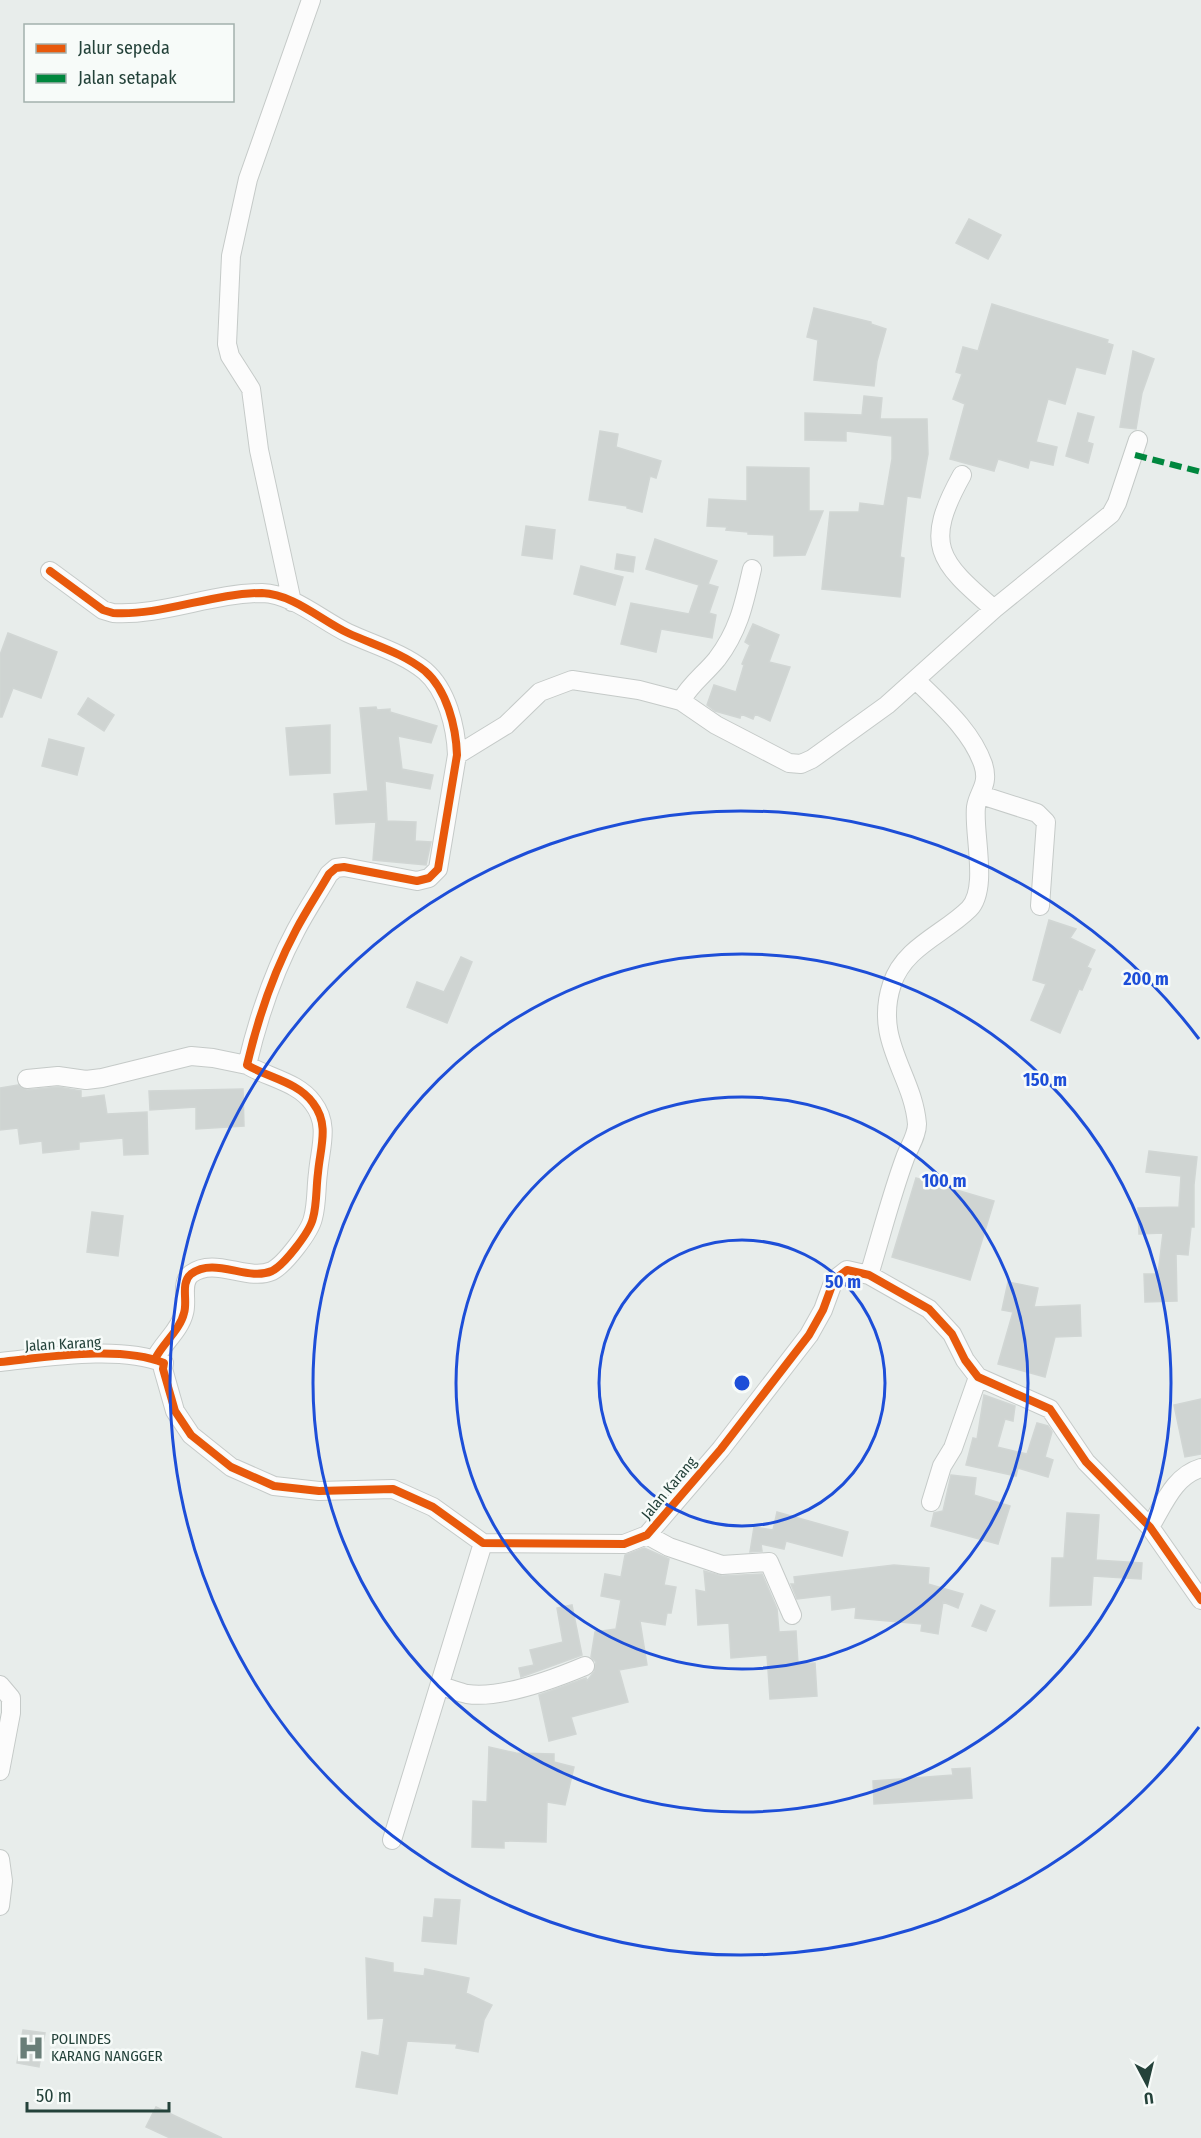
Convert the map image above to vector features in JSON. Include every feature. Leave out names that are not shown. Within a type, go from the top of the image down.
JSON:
[{"type":"street","points":[[292,602],[259,450],[250,389],[230,356],[227,344],[231,256],[248,179],[311,0]]},
{"type":"street","points":[[457,754],[506,725],[540,692],[572,680],[639,690],[681,701],[716,725],[789,762],[801,764],[812,759],[916,680],[994,609],[1110,514],[1118,503],[1138,440]]},
{"type":"street","points":[[962,476],[944,507],[939,537],[943,553],[960,580],[994,609]]},
{"type":"street","points":[[681,701],[699,675],[716,660],[741,619],[752,569]]},
{"type":"street","points":[[50,571],[103,610],[113,614],[263,593],[292,602],[346,632],[398,655],[426,672],[449,710],[456,736],[457,754],[438,869],[429,878],[417,882],[344,867],[336,868],[329,874],[297,929],[268,991],[255,1028],[247,1065]]},
{"type":"street","points":[[869,1275],[917,1125],[902,1072],[889,1041],[888,1011],[892,984],[901,967],[929,937],[970,908],[976,897],[979,859],[976,803],[985,789],[984,766],[974,746],[959,724],[916,680]]},
{"type":"street","points":[[981,795],[1037,813],[1046,822],[1040,906]]},
{"type":"street","points":[[27,1079],[58,1076],[102,1078],[191,1056],[213,1058],[247,1065],[300,1089],[322,1116],[323,1146],[313,1219],[304,1237],[275,1269],[260,1273],[222,1268],[204,1269],[191,1274],[185,1287],[185,1311],[181,1321],[155,1359],[164,1363],[163,1369],[180,1421],[191,1435],[231,1467],[274,1486],[319,1491],[393,1489],[433,1507],[483,1543],[440,1686],[402,1801],[392,1840]]},
{"type":"street","name":"Jalan Karang","points":[[483,1543],[624,1544],[647,1535],[721,1449],[808,1335],[823,1310],[837,1275],[847,1270],[869,1275],[929,1309],[952,1334],[978,1377]]},
{"type":"street","name":"Jalan Karang","points":[[0,1362],[57,1356],[138,1356],[155,1359]]},
{"type":"street","points":[[931,1502],[942,1466],[953,1448],[978,1377],[1050,1409],[1086,1462],[1150,1527],[1201,1600]]},
{"type":"street","points":[[1150,1527],[1177,1482],[1192,1470],[1201,1468]]},
{"type":"street","points":[[647,1535],[669,1547],[722,1565],[769,1562],[792,1615]]},
{"type":"street","points":[[440,1686],[468,1694],[495,1693],[556,1677],[585,1666]]},
{"type":"street","points":[[0,1685],[11,1698],[0,1771]]},
{"type":"street","points":[[0,1859],[3,1881],[0,1906]]},
{"type":"building","points":[[969,219],[1001,235],[988,259],[956,243]]},
{"type":"building","points":[[992,304],[1108,340],[1107,343],[1113,345],[1105,374],[1076,367],[1065,404],[1048,399],[1036,442],[1057,447],[1053,465],[1030,460],[1028,468],[998,459],[994,471],[950,459],[965,404],[953,399],[962,374],[956,372],[963,347],[978,351]]},
{"type":"building","points":[[814,308],[871,322],[871,324],[886,329],[877,361],[874,386],[814,380],[818,340],[807,337]]},
{"type":"building","points":[[1133,351],[1154,359],[1142,393],[1136,429],[1120,427]]},
{"type":"building","points":[[864,396],[882,398],[880,419],[927,419],[928,454],[920,498],[907,496],[900,557],[904,558],[900,597],[822,589],[830,512],[859,512],[860,503],[884,506],[892,459],[892,436],[846,431],[846,441],[805,440],[805,413],[862,415]]},
{"type":"building","points":[[1078,413],[1094,417],[1087,442],[1093,444],[1088,463],[1066,456]]},
{"type":"building","points":[[600,431],[618,434],[616,447],[661,461],[656,478],[650,476],[642,512],[627,508],[627,506],[589,500]]},
{"type":"building","points":[[747,467],[809,468],[809,511],[823,511],[805,555],[774,556],[774,535],[748,534],[748,532],[726,530],[727,527],[707,526],[709,499],[747,501]]},
{"type":"building","points":[[526,526],[555,530],[552,559],[522,555]]},
{"type":"building","points":[[655,539],[717,561],[708,584],[718,587],[709,613],[716,615],[712,638],[661,629],[656,652],[621,644],[631,603],[689,614],[699,585],[646,569]]},
{"type":"building","points":[[617,554],[635,557],[633,572],[615,569]]},
{"type":"building","points":[[581,566],[623,577],[615,605],[574,594]]},
{"type":"building","points":[[753,624],[779,635],[769,662],[790,667],[770,721],[755,714],[753,719],[741,714],[740,718],[715,711],[707,705],[714,685],[736,692],[744,665],[742,664],[750,645],[745,642]]},
{"type":"building","points":[[8,633],[57,652],[41,698],[13,688],[2,717],[0,717],[0,655]]},
{"type":"building","points":[[88,698],[114,715],[104,731],[78,714]]},
{"type":"building","points":[[376,707],[377,710],[390,709],[390,712],[437,726],[431,743],[398,736],[402,769],[433,775],[430,789],[385,781],[387,821],[416,822],[415,841],[431,842],[426,865],[373,860],[376,822],[336,824],[334,794],[368,791],[360,708]]},
{"type":"building","points":[[330,725],[330,773],[290,775],[286,728]]},
{"type":"building","points":[[49,739],[84,748],[77,775],[42,766]]},
{"type":"building","points":[[1049,920],[1076,929],[1070,938],[1095,950],[1087,967],[1091,969],[1082,990],[1079,989],[1060,1033],[1031,1020],[1046,984],[1033,980]]},
{"type":"building","points":[[461,957],[472,962],[447,1023],[407,1007],[417,982],[444,992]]},
{"type":"building","points":[[18,1085],[27,1090],[58,1087],[81,1091],[81,1098],[104,1095],[107,1114],[147,1112],[148,1154],[124,1155],[123,1138],[79,1142],[79,1149],[43,1153],[42,1141],[20,1144],[18,1128],[0,1130],[0,1088]]},
{"type":"building","points":[[243,1089],[244,1126],[196,1129],[196,1107],[150,1110],[149,1091]]},
{"type":"building","points":[[1149,1151],[1197,1157],[1194,1227],[1191,1227],[1188,1255],[1176,1254],[1177,1301],[1145,1302],[1144,1274],[1158,1274],[1163,1233],[1139,1234],[1138,1208],[1179,1207],[1181,1176],[1146,1172]]},
{"type":"building","points":[[916,1178],[994,1201],[970,1280],[892,1257]]},
{"type":"building","points":[[92,1212],[123,1216],[118,1256],[87,1252]]},
{"type":"building","points":[[1008,1282],[1038,1288],[1034,1307],[1080,1305],[1081,1336],[1055,1337],[1045,1377],[998,1364],[1013,1312],[1002,1310]]},
{"type":"building","points":[[984,1395],[1015,1406],[1013,1421],[1005,1419],[997,1447],[1027,1454],[1037,1423],[1048,1426],[1052,1432],[1045,1457],[1053,1460],[1048,1477],[1018,1468],[1016,1476],[966,1465],[973,1438],[977,1439]]},
{"type":"building","points":[[1201,1399],[1201,1454],[1185,1457],[1174,1405]]},
{"type":"building","points":[[951,1475],[976,1478],[974,1495],[1010,1506],[998,1544],[931,1526],[934,1513],[943,1511]]},
{"type":"building","points":[[777,1512],[848,1532],[842,1556],[786,1541],[784,1549],[761,1544],[762,1551],[750,1552],[754,1527],[773,1530]]},
{"type":"building","points":[[1067,1513],[1099,1515],[1096,1560],[1142,1563],[1141,1579],[1093,1576],[1091,1605],[1050,1606],[1052,1558],[1064,1558]]},
{"type":"building","points":[[644,1548],[669,1559],[664,1585],[676,1587],[671,1613],[667,1613],[665,1625],[640,1621],[647,1665],[619,1670],[628,1702],[571,1717],[576,1734],[549,1741],[539,1695],[586,1678],[587,1681],[594,1672],[596,1662],[591,1657],[595,1632],[616,1629],[621,1600],[601,1596],[605,1574],[621,1577],[625,1555]]},
{"type":"building","points":[[894,1565],[929,1568],[928,1584],[963,1594],[958,1608],[943,1602],[938,1634],[921,1631],[922,1624],[855,1618],[856,1607],[832,1610],[831,1595],[797,1599],[791,1584],[795,1584],[794,1577]]},
{"type":"building","points":[[704,1571],[722,1576],[762,1574],[777,1609],[779,1632],[796,1631],[798,1664],[815,1663],[817,1696],[770,1699],[767,1655],[731,1658],[729,1623],[698,1625],[696,1590],[706,1592]]},
{"type":"building","points":[[572,1605],[582,1655],[521,1677],[519,1668],[534,1665],[530,1650],[563,1642],[557,1608]]},
{"type":"building","points":[[981,1605],[995,1611],[986,1631],[972,1626]]},
{"type":"building","points":[[489,1747],[516,1753],[554,1754],[554,1762],[574,1767],[565,1805],[547,1802],[546,1842],[504,1841],[504,1848],[472,1847],[473,1801],[487,1802]]},
{"type":"building","points":[[970,1768],[972,1798],[874,1804],[873,1781],[953,1775],[952,1769]]},
{"type":"building","points":[[435,1899],[460,1900],[456,1944],[422,1941],[424,1917],[433,1918]]},
{"type":"building","points":[[366,1958],[393,1963],[393,1972],[424,1976],[425,1969],[469,1978],[466,1993],[492,2005],[484,2020],[478,2052],[456,2048],[457,2044],[407,2041],[397,2094],[356,2087],[362,2052],[379,2056],[384,2018],[368,2019]]},
{"type":"building","name":"POLINDES KARANG NANGGER","points":[[23,2030],[45,2033],[39,2067],[17,2063]]},
{"type":"building","points":[[156,2107],[222,2138],[170,2138],[146,2127]]},
{"type":"marked path","points":[[1135,455],[1201,472]]},
{"type":"cycle path","points":[[50,571],[103,610],[113,613],[150,611],[243,594],[273,594],[285,598],[338,628],[407,659],[425,671],[433,679],[445,699],[456,744],[457,755],[438,869],[429,878],[417,881],[344,867],[336,868],[329,874],[288,946],[273,979],[256,1030],[247,1065],[299,1090],[313,1103],[321,1120],[322,1146],[311,1224],[289,1255],[272,1271],[252,1274],[210,1267],[191,1274],[186,1282],[185,1308],[182,1319],[155,1359]]},
{"type":"cycle path","points":[[0,1362],[105,1353],[146,1358],[164,1363],[163,1369],[175,1411],[191,1435],[231,1467],[274,1486],[319,1491],[393,1489],[433,1507],[483,1543],[624,1544],[647,1535],[721,1449],[809,1335],[823,1310],[834,1280],[847,1270],[869,1275],[929,1309],[952,1334],[965,1360],[978,1377],[1050,1409],[1086,1462],[1150,1527],[1201,1600]]},
{"type":"place","name":"POLINDES KARANG NANGGER","points":[[31,2048]]}]
